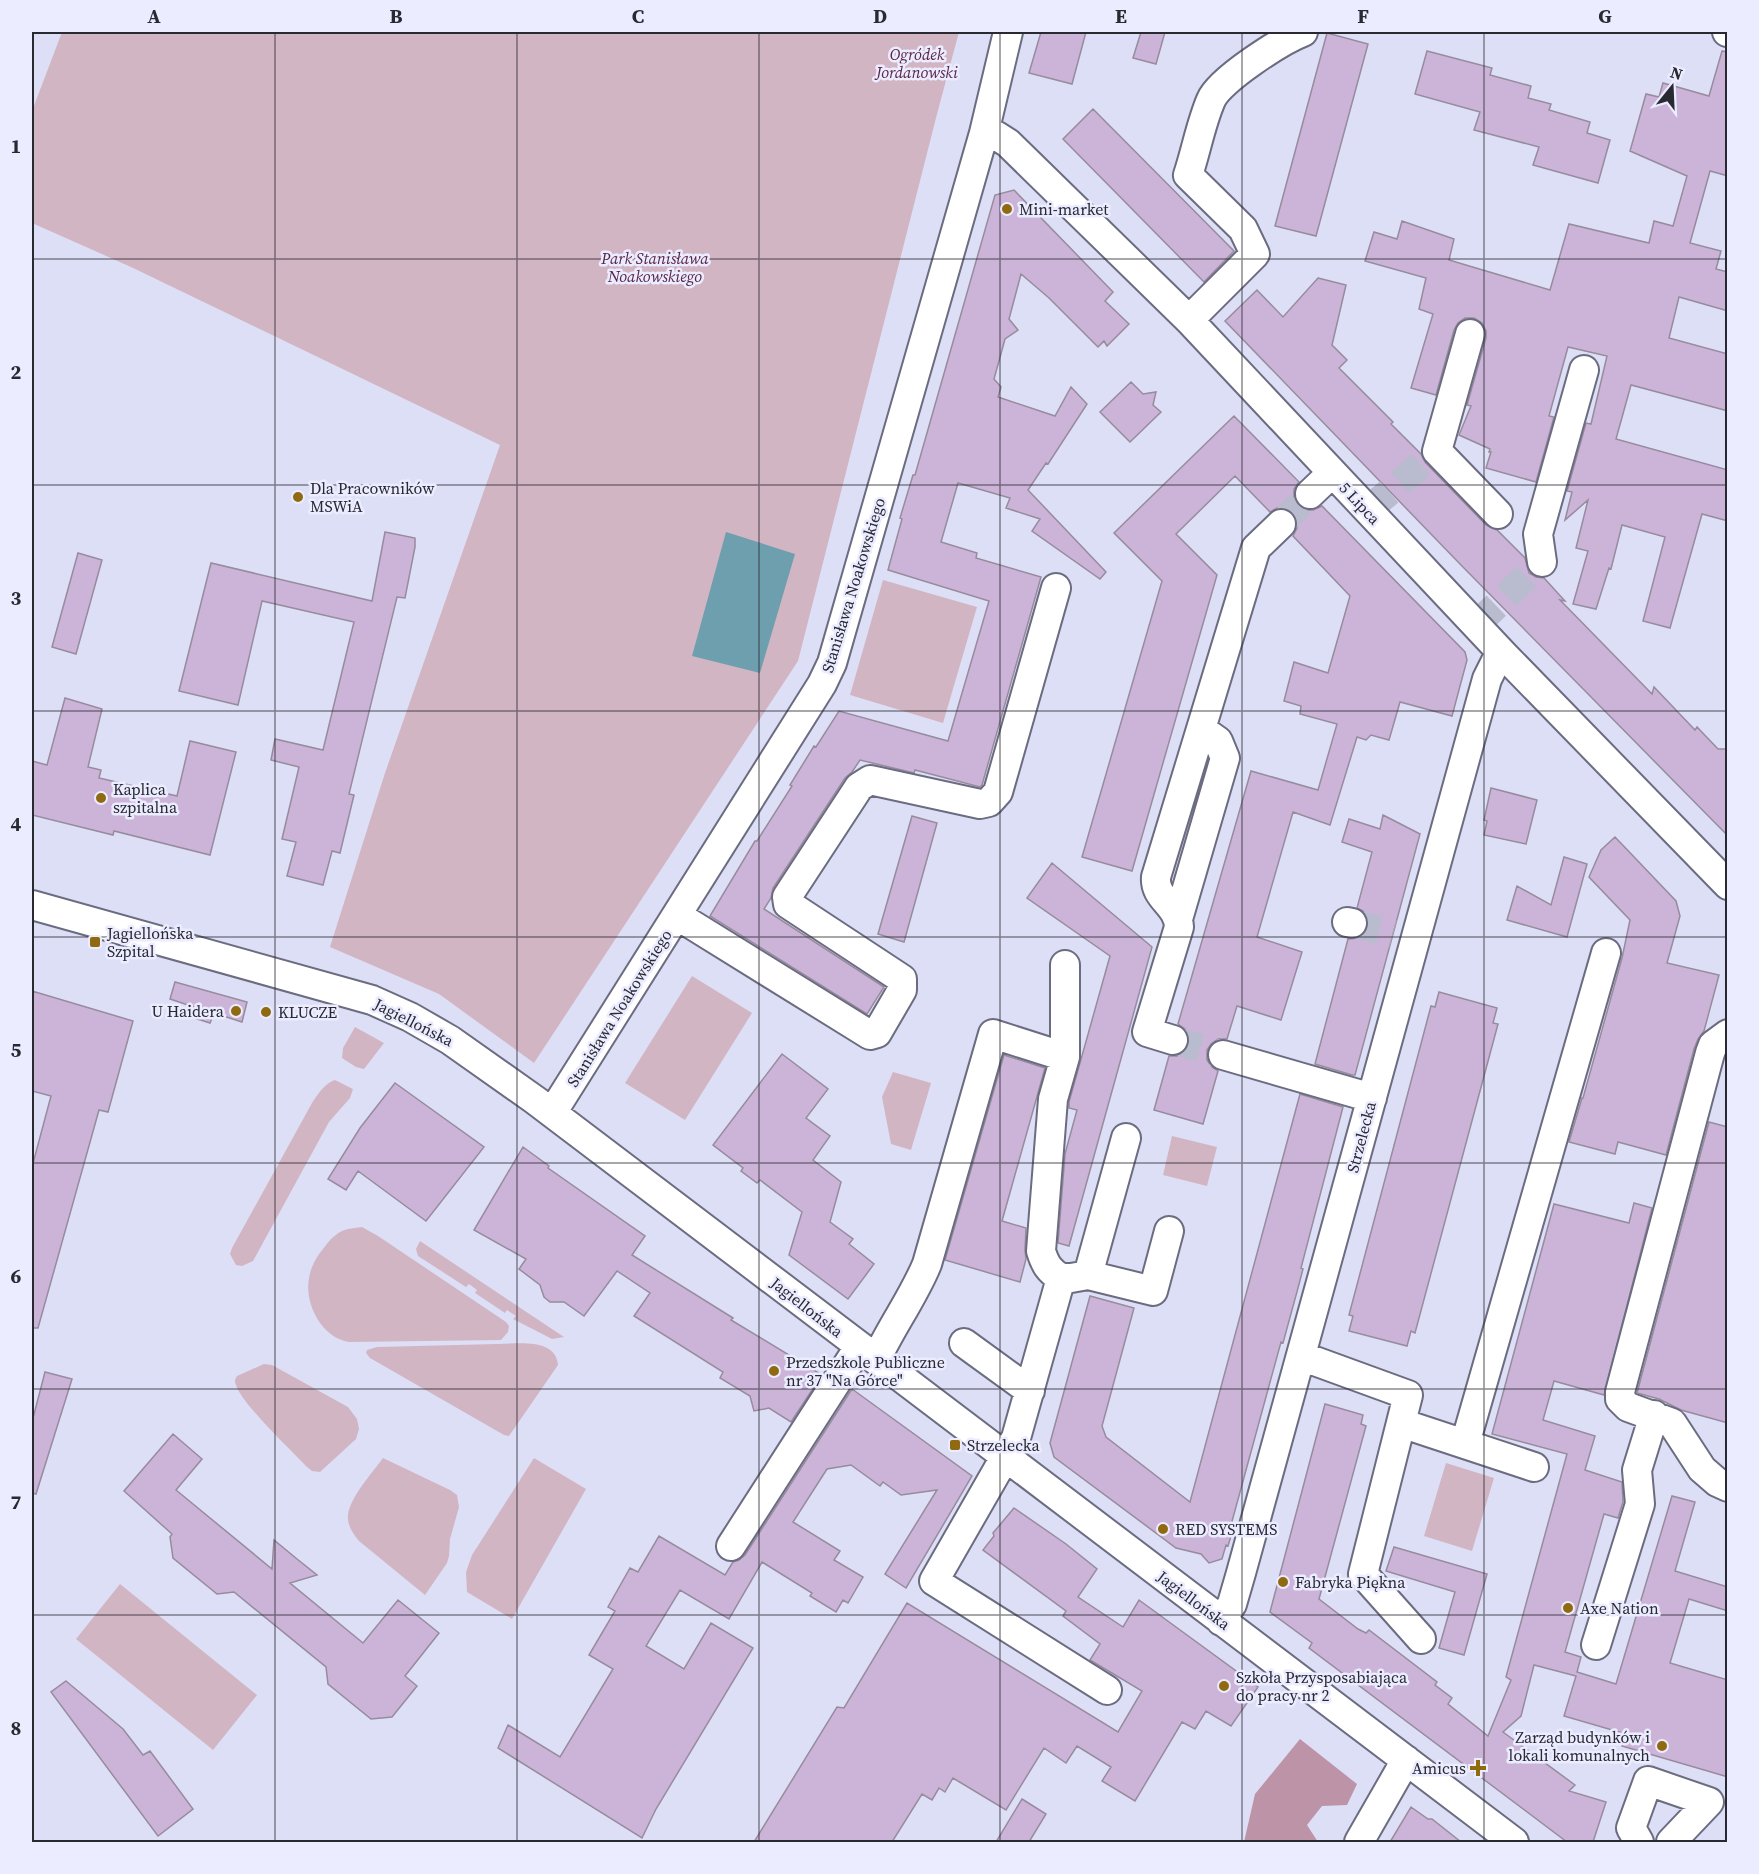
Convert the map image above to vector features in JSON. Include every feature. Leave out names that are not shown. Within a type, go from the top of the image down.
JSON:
[{"type":"street","name":"Stanisława Noakowskiego","points":[[552,1113],[678,916],[822,684],[832,663],[984,133],[1008,32]]},
{"type":"street","points":[[1189,320],[1256,254],[1243,229],[1188,175],[1211,98],[1223,84],[1288,38],[1303,32]]},
{"type":"street","name":"5 Lipca","points":[[984,133],[997,136],[1008,143],[1189,320],[1503,654],[1728,885]]},
{"type":"street","points":[[1470,334],[1437,451],[1498,514]]},
{"type":"street","points":[[1542,562],[1538,534],[1584,370]]},
{"type":"street","points":[[1310,494],[1332,472]]},
{"type":"street","points":[[1173,1040],[1147,1032],[1179,927],[1176,912],[1158,891],[1156,876],[1256,548],[1281,524]]},
{"type":"street","points":[[678,916],[870,1035],[877,1033],[902,990],[902,979],[788,904],[787,897],[859,787],[870,780],[980,804],[990,802],[998,792],[1056,588]]},
{"type":"street","name":"Strzelecka","points":[[1221,1621],[1234,1598],[1372,1098],[1404,937],[1487,680],[1492,667],[1503,654]]},
{"type":"street","name":"Jagiellońska","points":[[32,905],[372,1000],[410,1017],[450,1040],[552,1113],[1406,1760],[1498,1838]]},
{"type":"street","points":[[1466,1444],[1606,953]]},
{"type":"street","points":[[1065,965],[1065,1057],[1053,1099],[1041,1251],[1044,1262],[1050,1271],[1153,1291],[1169,1231]]},
{"type":"street","points":[[731,1546],[868,1354],[884,1342],[916,1290],[927,1264],[993,1034],[1065,1057]]},
{"type":"street","points":[[1728,1034],[1713,1045],[1710,1053],[1620,1392],[1623,1404],[1675,1425],[1702,1469],[1717,1482],[1728,1487]]},
{"type":"street","points":[[1223,1055],[1372,1098]]},
{"type":"street","points":[[1107,1690],[934,1581],[1016,1438],[1029,1391],[1126,1138]]},
{"type":"street","points":[[964,1343],[1029,1391]]},
{"type":"street","points":[[1301,1356],[1408,1395],[1363,1574],[1421,1639]]},
{"type":"street","points":[[1596,1644],[1640,1504],[1637,1470],[1654,1415]]},
{"type":"street","points":[[1401,1423],[1534,1467]]},
{"type":"street","points":[[1359,1842],[1406,1760]]},
{"type":"street","points":[[1640,1842],[1631,1828],[1648,1781],[1709,1802],[1671,1842]]},
{"type":"green space","name":"Park Stanisława Noakowskiego","points":[[62,32],[959,32],[798,661],[534,1063],[439,994],[330,947],[385,773],[500,445],[131,267],[32,223],[32,111]]},
{"type":"green space","points":[[883,580],[977,607],[943,723],[850,695]]},
{"type":"green space","points":[[692,976],[752,1013],[685,1120],[625,1083]]},
{"type":"green space","points":[[355,1027],[384,1043],[364,1069],[342,1058],[343,1048]]},
{"type":"green space","points":[[893,1072],[931,1083],[911,1150],[891,1144],[882,1097]]},
{"type":"green space","points":[[335,1080],[353,1089],[350,1098],[329,1122],[253,1261],[242,1266],[236,1265],[230,1254],[232,1248],[312,1103],[325,1086]]},
{"type":"green space","points":[[1172,1136],[1217,1147],[1207,1186],[1163,1175]]},
{"type":"green space","points":[[362,1227],[506,1322],[509,1326],[508,1332],[501,1340],[349,1342],[331,1334],[323,1327],[312,1309],[308,1288],[310,1273],[318,1256],[333,1237],[345,1230]]},
{"type":"green space","points":[[420,1241],[564,1337],[552,1339],[513,1319],[516,1316],[507,1310],[505,1313],[475,1293],[477,1290],[469,1284],[466,1287],[418,1256],[416,1249]]},
{"type":"green space","points":[[524,1343],[543,1346],[550,1350],[556,1356],[558,1365],[509,1436],[370,1358],[366,1353],[367,1350],[377,1347]]},
{"type":"green space","points":[[264,1364],[272,1365],[348,1407],[357,1419],[359,1429],[356,1439],[320,1472],[312,1471],[307,1467],[256,1414],[240,1393],[235,1382],[237,1376]]},
{"type":"green space","points":[[383,1458],[457,1495],[459,1507],[450,1539],[447,1563],[425,1595],[359,1541],[349,1526],[348,1515],[353,1500]]},
{"type":"green space","points":[[534,1458],[586,1489],[512,1619],[467,1592],[466,1572],[472,1555]]},
{"type":"green space","points":[[1446,1463],[1494,1478],[1472,1551],[1424,1536]]},
{"type":"green space","points":[[120,1584],[257,1695],[213,1750],[76,1639]]},
{"type":"shaded area","points":[[1300,1739],[1357,1784],[1347,1805],[1322,1806],[1307,1825],[1318,1842],[1244,1842],[1255,1794]]},
{"type":"water","points":[[726,532],[795,554],[760,673],[692,656]]},
{"type":"building","points":[[1041,32],[1086,32],[1072,84],[1029,73]]},
{"type":"building","points":[[1141,32],[1165,32],[1156,64],[1133,58]]},
{"type":"building","points":[[1327,33],[1368,44],[1316,236],[1275,226]]},
{"type":"building","points":[[1427,51],[1492,68],[1490,75],[1531,86],[1528,98],[1551,104],[1549,110],[1590,122],[1587,133],[1610,140],[1598,183],[1533,165],[1539,147],[1474,130],[1480,112],[1415,94]]},
{"type":"building","points":[[1722,51],[1728,52],[1728,176],[1710,171],[1690,243],[1721,251],[1716,269],[1728,272],[1728,311],[1679,297],[1669,338],[1728,354],[1728,411],[1631,385],[1616,439],[1728,470],[1728,521],[1702,514],[1670,628],[1643,621],[1665,537],[1622,525],[1611,569],[1609,568],[1596,609],[1573,604],[1588,551],[1576,548],[1588,500],[1565,520],[1572,492],[1567,491],[1586,423],[1591,424],[1607,356],[1568,347],[1549,416],[1554,417],[1536,482],[1486,468],[1490,449],[1459,435],[1471,406],[1467,405],[1486,338],[1486,331],[1482,323],[1474,318],[1465,318],[1458,323],[1436,395],[1411,388],[1433,314],[1419,309],[1426,278],[1365,261],[1374,232],[1397,239],[1402,221],[1454,239],[1449,260],[1550,290],[1569,224],[1649,243],[1654,221],[1673,226],[1687,176],[1630,151],[1646,94],[1659,97],[1663,83],[1709,96]]},
{"type":"building","points":[[1093,109],[1234,251],[1204,282],[1063,139]]},
{"type":"building","points":[[1014,190],[1113,292],[1105,301],[1129,324],[1107,346],[1104,341],[1098,347],[1049,298],[1021,274],[1009,319],[1018,330],[1005,339],[994,379],[1001,387],[998,397],[1055,416],[1071,387],[1087,404],[1028,490],[1106,572],[1100,579],[1032,531],[1040,519],[1006,508],[1010,498],[958,483],[941,542],[977,553],[976,558],[1041,577],[982,785],[980,787],[915,770],[914,773],[860,760],[845,778],[773,888],[771,898],[764,909],[884,987],[867,1014],[710,916],[755,841],[792,786],[790,785],[814,746],[816,747],[839,711],[948,741],[989,601],[888,570],[902,519],[900,518],[913,475],[915,475],[995,195]]},
{"type":"building","points":[[1318,278],[1346,285],[1332,345],[1347,360],[1339,368],[1393,422],[1391,424],[1421,454],[1425,462],[1486,525],[1497,530],[1525,558],[1529,573],[1544,578],[1565,601],[1560,600],[1652,694],[1654,687],[1695,730],[1697,727],[1718,749],[1728,749],[1728,836],[1225,321],[1257,290],[1283,317]]},
{"type":"building","points":[[1131,382],[1143,394],[1156,392],[1153,405],[1161,412],[1130,442],[1100,412]]},
{"type":"building","points":[[1234,416],[1299,482],[1294,489],[1294,497],[1299,506],[1306,510],[1313,510],[1322,506],[1465,652],[1467,660],[1452,716],[1400,702],[1389,740],[1371,735],[1366,740],[1357,737],[1330,825],[1293,812],[1257,937],[1302,952],[1281,1020],[1237,1006],[1227,1039],[1218,1039],[1207,1050],[1207,1060],[1218,1071],[1203,1124],[1154,1110],[1169,1056],[1177,1056],[1184,1052],[1189,1044],[1189,1036],[1178,1024],[1251,771],[1318,790],[1337,724],[1300,714],[1301,706],[1284,701],[1294,662],[1328,673],[1350,596],[1293,536],[1297,528],[1297,520],[1293,513],[1285,508],[1277,508],[1270,512],[1235,476],[1176,534],[1217,575],[1132,871],[1082,857],[1162,581],[1114,533]]},
{"type":"building","points":[[385,532],[415,538],[415,547],[405,598],[397,597],[349,794],[354,795],[340,853],[332,851],[323,885],[287,876],[296,842],[282,839],[299,767],[271,760],[275,739],[323,750],[354,622],[262,601],[238,705],[179,691],[211,563],[372,601]]},
{"type":"building","points":[[78,553],[102,560],[76,654],[52,647]]},
{"type":"building","points":[[65,698],[102,709],[88,767],[101,770],[99,778],[177,796],[190,741],[236,752],[210,855],[114,831],[113,835],[32,815],[32,761],[47,765]]},
{"type":"building","points":[[1491,788],[1537,800],[1526,844],[1484,835],[1487,821],[1484,820]]},
{"type":"building","points":[[1383,815],[1420,834],[1355,1075],[1352,1075],[1315,1064],[1348,939],[1358,938],[1365,933],[1368,926],[1367,917],[1357,908],[1372,852],[1342,842],[1349,819],[1380,829]]},
{"type":"building","points":[[912,816],[937,823],[904,942],[878,934]]},
{"type":"building","points":[[1615,837],[1676,901],[1680,916],[1667,963],[1719,975],[1704,1031],[1694,1049],[1666,1155],[1618,1142],[1615,1154],[1569,1142],[1622,958],[1630,920],[1589,877],[1601,850]]},
{"type":"building","points":[[1564,857],[1587,864],[1567,937],[1507,920],[1517,886],[1551,905]]},
{"type":"building","points":[[1052,863],[1152,947],[1069,1246],[1058,1243],[1065,1154],[1077,1110],[1069,1108],[1069,1102],[1110,956],[1027,898]]},
{"type":"building","points":[[175,982],[247,1002],[242,1022],[214,1013],[210,1023],[191,1017],[194,1007],[170,999]]},
{"type":"building","points":[[32,991],[133,1021],[108,1112],[99,1110],[38,1328],[32,1328],[32,1167],[51,1096],[32,1091]]},
{"type":"building","points":[[1439,992],[1497,1008],[1493,1023],[1498,1024],[1415,1333],[1411,1331],[1407,1346],[1349,1331],[1353,1316],[1349,1315],[1431,1006],[1435,1007]]},
{"type":"building","points":[[782,1054],[828,1089],[806,1118],[830,1136],[813,1160],[841,1182],[830,1222],[853,1239],[849,1244],[874,1264],[848,1299],[789,1255],[802,1212],[760,1180],[757,1183],[741,1171],[743,1168],[713,1145]]},
{"type":"building","points":[[1004,1055],[1045,1068],[1002,1221],[1026,1228],[1026,1259],[1020,1282],[945,1260]]},
{"type":"building","points":[[395,1083],[484,1147],[426,1221],[358,1171],[346,1190],[328,1179],[360,1128]]},
{"type":"building","points":[[1300,1094],[1343,1107],[1301,1268],[1303,1269],[1298,1288],[1231,1525],[1234,1526],[1222,1559],[1209,1563],[1201,1554],[1176,1548],[1054,1457],[1050,1443],[1090,1296],[1134,1308],[1102,1426],[1106,1437],[1190,1502]]},
{"type":"building","points":[[1709,1122],[1728,1127],[1728,1423],[1681,1410],[1659,1399],[1637,1393]]},
{"type":"building","points":[[523,1147],[549,1166],[548,1168],[645,1236],[632,1255],[733,1318],[731,1320],[822,1375],[791,1422],[769,1408],[754,1411],[750,1396],[720,1378],[723,1372],[634,1316],[650,1293],[617,1271],[584,1316],[564,1302],[550,1302],[544,1297],[540,1285],[519,1269],[526,1259],[474,1230]]},
{"type":"building","points":[[1634,1203],[1652,1208],[1604,1395],[1554,1381],[1543,1420],[1595,1436],[1585,1470],[1622,1482],[1623,1502],[1618,1518],[1604,1514],[1565,1652],[1581,1657],[1577,1672],[1616,1684],[1672,1496],[1695,1502],[1675,1571],[1728,1587],[1728,1611],[1689,1599],[1670,1663],[1728,1680],[1728,1777],[1622,1746],[1626,1734],[1564,1716],[1576,1676],[1534,1665],[1521,1716],[1503,1732],[1575,1785],[1569,1791],[1606,1802],[1593,1842],[1567,1842],[1309,1648],[1312,1643],[1270,1612],[1325,1404],[1363,1415],[1361,1424],[1366,1426],[1319,1599],[1358,1629],[1366,1633],[1369,1630],[1437,1682],[1435,1685],[1452,1698],[1448,1704],[1488,1736],[1511,1680],[1506,1677],[1567,1454],[1492,1434],[1554,1204],[1629,1223]]},
{"type":"building","points":[[45,1372],[72,1379],[36,1494],[32,1493],[32,1422]]},
{"type":"building","points":[[852,1389],[972,1476],[906,1588],[885,1574],[937,1490],[901,1495],[883,1482],[880,1486],[851,1465],[827,1469],[793,1522],[840,1551],[834,1560],[863,1577],[848,1603],[843,1600],[836,1612],[810,1596],[812,1593],[762,1562],[729,1619],[680,1590],[646,1646],[684,1669],[711,1623],[753,1648],[656,1809],[642,1838],[498,1748],[508,1725],[560,1757],[613,1669],[589,1655],[615,1611],[608,1607],[630,1568],[638,1572],[659,1536],[725,1575],[733,1562],[745,1555]]},
{"type":"building","points":[[173,1434],[202,1459],[176,1490],[272,1569],[274,1540],[317,1575],[290,1583],[363,1643],[398,1600],[439,1633],[405,1676],[417,1686],[392,1717],[371,1719],[328,1684],[326,1667],[234,1592],[217,1594],[173,1558],[170,1537],[172,1534],[124,1491]]},
{"type":"building","points":[[1014,1508],[1097,1569],[1078,1597],[1123,1627],[1139,1600],[1258,1687],[1231,1726],[1206,1711],[1195,1729],[1182,1722],[1135,1801],[1102,1781],[1111,1767],[1077,1746],[1066,1763],[1044,1748],[1006,1810],[953,1778],[945,1792],[939,1788],[932,1800],[922,1794],[892,1842],[754,1842],[837,1707],[844,1708],[907,1603],[1118,1732],[1142,1691],[1090,1660],[1100,1644],[1063,1616],[1066,1611],[983,1550],[994,1536],[993,1533]]},
{"type":"building","points":[[1394,1547],[1487,1574],[1464,1655],[1439,1648],[1455,1592],[1386,1571]]},
{"type":"building","points":[[66,1681],[123,1729],[143,1755],[150,1751],[193,1809],[158,1836],[51,1692]]},
{"type":"building","points":[[1022,1799],[1046,1814],[1029,1842],[996,1842]]},
{"type":"building","points":[[1411,1807],[1428,1819],[1432,1819],[1461,1842],[1390,1842]]},
{"type":"tunnel","points":[[1368,510],[1437,451]]},
{"type":"tunnel","points":[[1281,524],[1310,494]]},
{"type":"tunnel","points":[[1476,625],[1542,562]]},
{"type":"tunnel","points":[[1352,923],[1393,934]]},
{"type":"tunnel","points":[[1173,1040],[1223,1055]]},
{"type":"place","name":"Mini-market","points":[[1007,209]]},
{"type":"place","name":"Dla Pracowników MSWiA","points":[[298,497]]},
{"type":"place","name":"Kaplica szpitalna","points":[[101,798]]},
{"type":"place","name":"Jagiellońska Szpital","points":[[95,942]]},
{"type":"place","name":"U Haidera","points":[[236,1011]]},
{"type":"place","name":"KLUCZE","points":[[266,1012]]},
{"type":"place","name":"Przedszkole Publiczne nr 37 \"Na Górce\"","points":[[774,1371]]},
{"type":"place","name":"Strzelecka","points":[[955,1445]]},
{"type":"place","name":"RED SYSTEMS","points":[[1163,1529]]},
{"type":"place","name":"Fabryka Piękna","points":[[1283,1582]]},
{"type":"place","name":"Axe Nation","points":[[1568,1608]]},
{"type":"place","name":"Szkoła Przysposabiająca do pracy nr 2","points":[[1224,1686]]},
{"type":"place","name":"Zarząd budynków i lokali komunalnych","points":[[1662,1746]]},
{"type":"place","name":"Amicus","points":[[1478,1768]]},
{"type":"park label","name":"Ogródek Jordanowski","points":[[917,63]]}]
